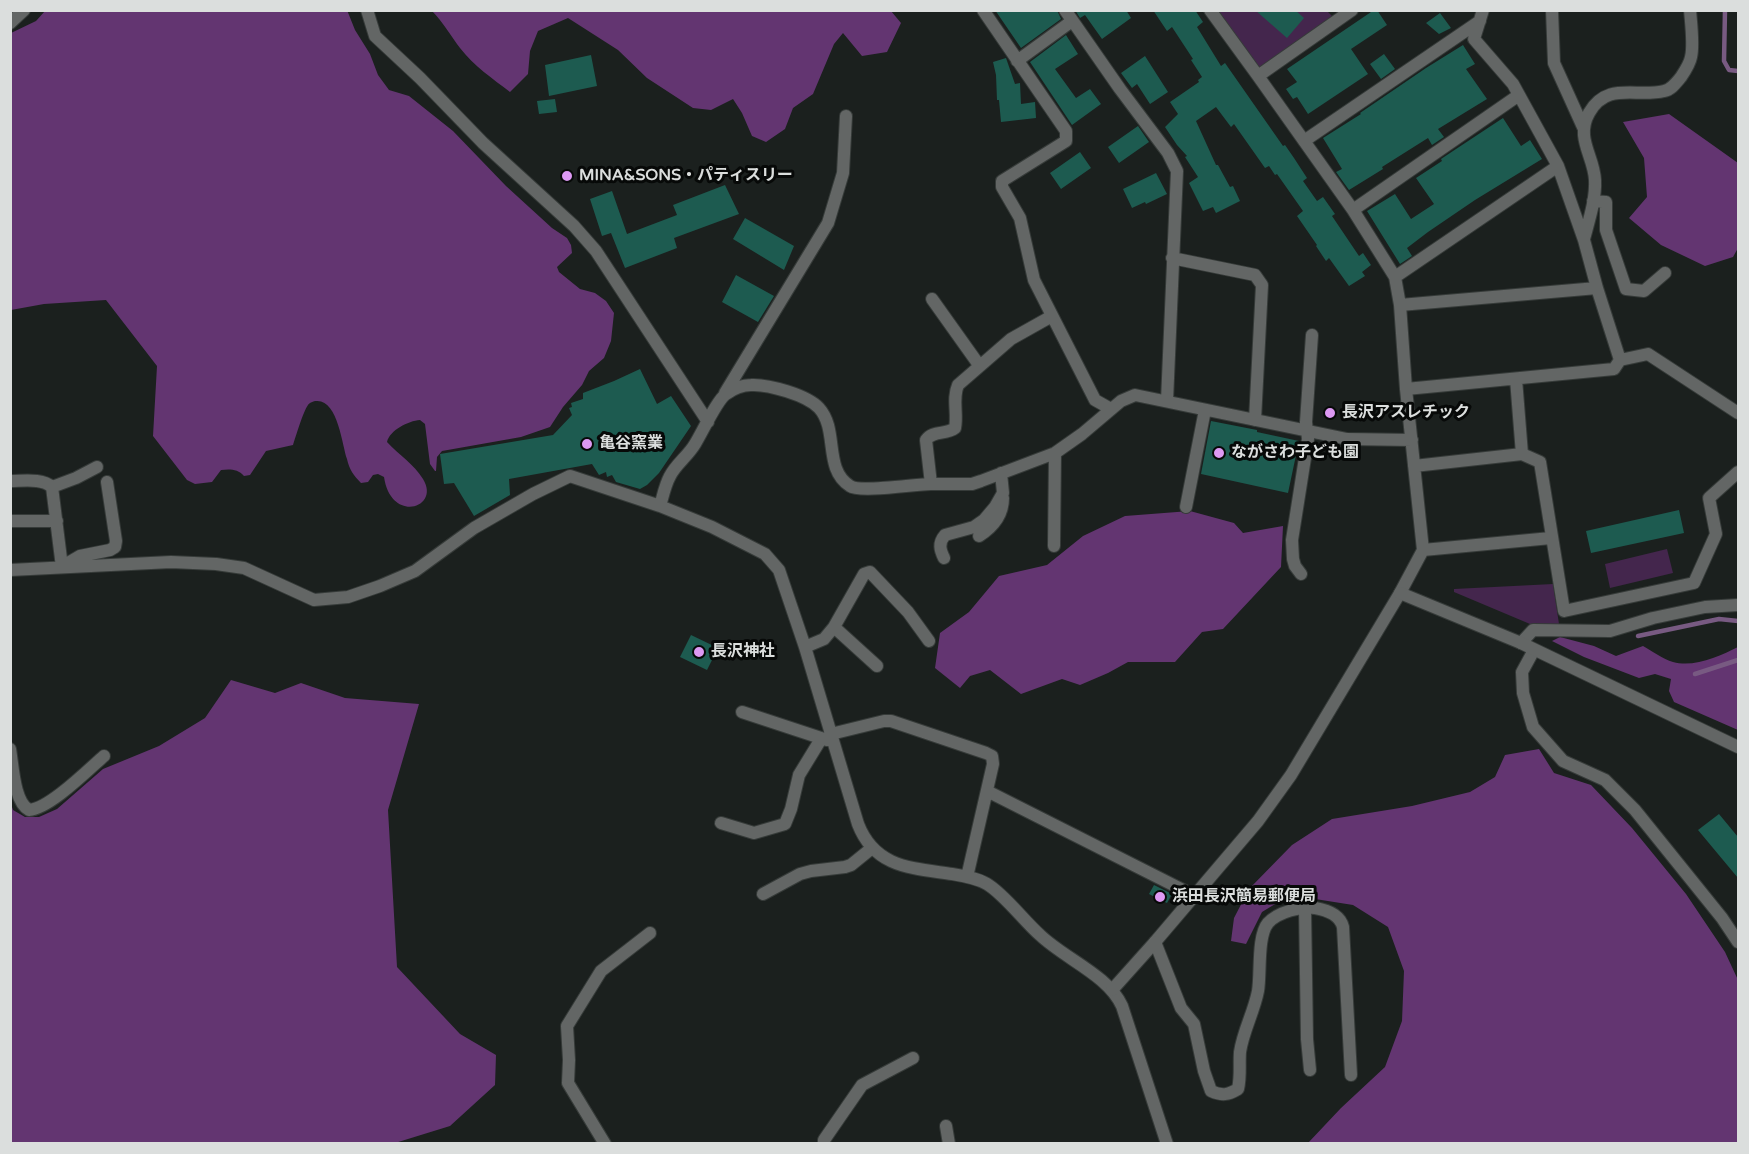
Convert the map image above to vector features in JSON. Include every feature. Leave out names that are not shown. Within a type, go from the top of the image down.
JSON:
[{"type":"street","points":[[10,23],[24,10]]},
{"type":"street","points":[[367,10],[375,36],[420,78],[483,144],[574,226],[596,251],[708,422]]},
{"type":"street","points":[[983,10],[1066,131],[1066,141],[1002,181],[1002,187],[1020,218],[1034,280],[1095,400],[1111,409]]},
{"type":"street","points":[[1112,990],[1258,821],[1290,776],[1400,593],[1423,550],[1406,389],[1400,305],[1395,277],[1353,210],[1210,10]]},
{"type":"street","points":[[1258,76],[1334,16],[1352,10]]},
{"type":"street","points":[[1552,10],[1554,63],[1583,127],[1595,179],[1593,201],[1584,240]]},
{"type":"street","points":[[1583,127],[1589,112],[1598,102],[1614,93],[1665,92],[1675,85],[1691,56],[1690,10]]},
{"type":"street","points":[[1017,61],[1069,16],[1168,153],[1177,171],[1167,401]]},
{"type":"street","points":[[1304,141],[1481,16]]},
{"type":"street","points":[[1481,16],[1474,39],[1513,84],[1558,165],[1584,240],[1620,360]]},
{"type":"street","points":[[1353,210],[1519,95]]},
{"type":"street","points":[[660,506],[669,477],[679,462],[694,447],[723,395],[828,223],[843,173],[846,116]]},
{"type":"street","points":[[1395,277],[1558,165]]},
{"type":"street","points":[[1593,201],[1606,202],[1606,230],[1626,289],[1644,291],[1665,273]]},
{"type":"street","points":[[1172,258],[1255,275],[1262,285],[1256,420]]},
{"type":"street","points":[[1400,305],[1597,288]]},
{"type":"street","points":[[932,299],[979,365]]},
{"type":"street","points":[[931,484],[925,443],[933,434],[951,431],[955,428],[956,389],[961,381],[1011,339],[1052,316]]},
{"type":"street","points":[[1301,574],[1293,559],[1292,540],[1308,439],[1306,430],[1312,335]]},
{"type":"street","points":[[1406,389],[1614,369],[1620,360],[1648,354],[1738,412]]},
{"type":"street","points":[[1516,378],[1522,454]]},
{"type":"street","points":[[723,395],[737,387],[752,384],[779,388],[819,408],[830,430],[835,466],[852,488],[866,489],[931,484],[972,484],[1055,453],[1125,398],[1136,395],[1347,439],[1412,440]]},
{"type":"street","points":[[1186,507],[1205,410]]},
{"type":"street","points":[[1054,546],[1055,453]]},
{"type":"street","points":[[1414,466],[1522,454],[1540,462],[1564,611],[1694,583],[1716,534],[1709,498],[1738,472]]},
{"type":"street","points":[[52,487],[97,467]]},
{"type":"street","points":[[979,536],[991,527],[1000,515],[1003,506],[1001,473]]},
{"type":"street","points":[[10,570],[171,562],[216,564],[244,568],[314,600],[348,597],[415,572],[474,528],[570,476],[660,506],[712,527],[765,554],[779,570],[805,647],[829,738],[863,837],[872,848],[891,862],[967,877],[988,884],[1040,936],[1112,990],[1122,1006],[1167,1143]]},
{"type":"street","points":[[10,481],[43,482],[52,487],[62,567]]},
{"type":"street","points":[[62,567],[80,556],[115,548],[116,541],[107,482]]},
{"type":"street","points":[[944,558],[940,548],[945,536],[978,524],[995,507],[1003,493]]},
{"type":"street","points":[[10,521],[57,521]]},
{"type":"street","points":[[1423,550],[1551,538]]},
{"type":"street","points":[[805,647],[824,639],[834,627],[864,574],[870,572],[908,612],[930,641]]},
{"type":"street","points":[[1400,593],[1521,643],[1738,747]]},
{"type":"street","points":[[1521,643],[1533,630],[1610,631],[1653,618],[1705,607],[1738,605]]},
{"type":"street","points":[[834,627],[877,666]]},
{"type":"street","points":[[1534,650],[1522,672],[1524,693],[1533,727],[1563,761],[1605,780],[1635,810],[1722,918],[1738,942]]},
{"type":"street","points":[[742,712],[829,738]]},
{"type":"street","points":[[722,823],[754,832],[785,824],[799,775],[829,738],[884,721],[891,721],[992,756],[993,764],[967,877]]},
{"type":"street","points":[[10,749],[20,799],[24,807],[29,810],[39,808],[52,800],[104,756]]},
{"type":"street","points":[[987,791],[1195,896]]},
{"type":"street","points":[[763,894],[800,874],[851,865],[872,848]]},
{"type":"street","points":[[1155,942],[1181,1008],[1194,1024],[1204,1071],[1211,1091],[1220,1095],[1238,1089],[1241,1078],[1240,1055],[1243,1035],[1252,1015],[1258,990],[1262,940],[1266,925],[1275,917],[1305,908],[1330,912],[1341,920],[1343,927],[1351,1075]]},
{"type":"street","points":[[1305,908],[1307,1039],[1310,1070]]},
{"type":"street","points":[[605,1143],[568,1083],[567,1026],[601,971],[650,933]]},
{"type":"street","points":[[824,1143],[862,1085],[913,1058]]},
{"type":"street","points":[[946,1126],[949,1143]]},
{"type":"shaded area","points":[[347,10],[355,30],[370,54],[378,75],[389,90],[409,96],[453,131],[506,186],[552,228],[567,238],[572,253],[557,267],[559,272],[580,289],[595,293],[606,301],[614,313],[611,341],[604,358],[589,371],[582,385],[550,427],[521,437],[442,451],[437,457],[436,471],[430,464],[425,424],[420,420],[410,422],[392,434],[387,442],[415,469],[427,489],[425,498],[420,504],[413,506],[404,506],[396,501],[388,492],[384,477],[378,474],[373,475],[368,482],[361,483],[358,480],[349,466],[334,415],[323,402],[316,401],[306,408],[293,445],[266,451],[250,475],[244,476],[234,470],[221,470],[212,482],[195,484],[187,480],[153,436],[157,366],[106,300],[44,304],[11,310],[11,33],[36,21],[45,11]]},
{"type":"shaded area","points":[[432,11],[891,11],[901,23],[887,52],[862,56],[843,33],[834,44],[813,94],[793,108],[785,129],[766,142],[752,136],[733,99],[711,110],[693,108],[647,78],[618,50],[568,18],[538,31],[530,51],[528,74],[510,92],[471,61]]},
{"type":"shaded area","points":[[1215,11],[1327,11],[1335,19],[1258,69]]},
{"type":"shaded area","points":[[1669,114],[1738,163],[1738,248],[1733,257],[1705,266],[1661,245],[1629,218],[1647,197],[1644,158],[1623,122]]},
{"type":"shaded area","points":[[1190,511],[1234,523],[1243,533],[1283,526],[1281,567],[1223,629],[1202,632],[1175,662],[1128,662],[1080,685],[1062,679],[1021,694],[990,670],[970,676],[960,688],[935,668],[940,633],[969,612],[999,576],[1047,565],[1083,536],[1125,516]]},
{"type":"shaded area","points":[[1667,549],[1673,573],[1610,588],[1605,564]]},
{"type":"shaded area","points":[[1553,584],[1559,624],[1530,624],[1454,592],[1454,589]]},
{"type":"shaded area","points":[[1560,637],[1594,646],[1616,656],[1643,646],[1665,659],[1681,663],[1707,660],[1738,647],[1738,730],[1674,702],[1669,691],[1671,679],[1655,674],[1639,678],[1584,657],[1552,641]]},
{"type":"shaded area","points":[[231,680],[275,693],[301,683],[345,698],[419,704],[388,810],[397,967],[460,1034],[496,1055],[495,1085],[450,1126],[395,1143],[11,1143],[11,804],[13,810],[25,817],[39,817],[57,809],[103,769],[159,746],[205,718]]},
{"type":"shaded area","points":[[1539,749],[1554,773],[1591,785],[1632,828],[1686,894],[1725,952],[1738,980],[1738,1143],[1308,1143],[1385,1067],[1402,1021],[1404,971],[1388,927],[1353,905],[1290,895],[1262,912],[1246,944],[1231,941],[1234,918],[1249,889],[1292,845],[1332,819],[1412,806],[1470,792],[1495,777],[1505,755]]},
{"type":"building","points":[[995,10],[1057,10],[1061,19],[1021,48]]},
{"type":"building","points":[[1075,10],[1126,10],[1131,18],[1102,39],[1085,15],[1080,18]]},
{"type":"building","points":[[1153,10],[1195,10],[1203,22],[1197,27],[1221,66],[1225,63],[1283,146],[1285,145],[1294,158],[1307,178],[1303,181],[1317,201],[1323,197],[1335,214],[1332,216],[1359,256],[1363,253],[1371,265],[1362,272],[1365,276],[1349,286],[1329,258],[1326,261],[1297,216],[1303,211],[1277,174],[1275,175],[1269,166],[1265,168],[1234,124],[1231,127],[1216,107],[1196,121],[1216,165],[1230,187],[1233,186],[1240,201],[1216,213],[1213,207],[1203,211],[1189,183],[1198,177],[1185,157],[1187,156],[1165,127],[1178,114],[1170,102],[1199,82],[1198,80],[1202,77],[1172,27],[1167,31]]},
{"type":"building","points":[[1255,10],[1295,10],[1304,18],[1287,38]]},
{"type":"building","points":[[1377,10],[1387,25],[1351,49],[1368,74],[1308,114],[1297,97],[1293,99],[1286,89],[1297,82],[1287,69]]},
{"type":"building","points":[[1440,13],[1451,28],[1439,34],[1426,23]]},
{"type":"building","points":[[1066,35],[1078,54],[1055,69],[1076,98],[1090,89],[1101,104],[1072,125],[1030,62]]},
{"type":"building","points":[[1463,45],[1475,64],[1466,69],[1487,99],[1438,129],[1444,137],[1432,145],[1428,138],[1349,190],[1336,172],[1342,169],[1323,138]]},
{"type":"building","points":[[1384,54],[1395,69],[1381,79],[1370,64]]},
{"type":"building","points":[[591,55],[597,86],[549,96],[545,65]]},
{"type":"building","points":[[1145,56],[1168,92],[1150,104],[1137,84],[1132,88],[1121,73]]},
{"type":"building","points":[[1006,58],[1015,84],[1020,83],[1021,104],[1035,102],[1036,118],[1001,122],[993,62]]},
{"type":"building","points":[[555,99],[557,112],[539,114],[537,101]]},
{"type":"building","points":[[1503,118],[1521,146],[1530,140],[1542,159],[1428,232],[1407,248],[1412,256],[1400,264],[1367,211],[1395,194],[1411,219],[1434,204],[1416,178]]},
{"type":"building","points":[[1138,126],[1149,142],[1119,163],[1108,147]]},
{"type":"building","points":[[1080,152],[1091,168],[1061,189],[1050,173]]},
{"type":"building","points":[[1156,173],[1167,194],[1132,208],[1123,189]]},
{"type":"building","points":[[725,185],[739,214],[674,238],[677,248],[625,268],[611,233],[602,236],[590,199],[612,191],[627,234],[677,215],[673,205]]},
{"type":"building","points":[[745,218],[794,246],[784,270],[733,239]]},
{"type":"building","points":[[736,275],[774,296],[758,322],[722,302]]},
{"type":"building","name":"亀谷窯業","points":[[640,369],[657,404],[671,396],[691,426],[659,473],[647,485],[640,489],[616,482],[612,475],[607,477],[606,472],[599,475],[592,464],[509,479],[510,495],[474,516],[454,483],[444,484],[440,454],[553,435],[572,415],[569,408],[572,407],[571,403],[583,399],[583,393]]},
{"type":"building","points":[[1211,421],[1299,441],[1288,493],[1201,474]]},
{"type":"building","points":[[1679,510],[1684,533],[1591,553],[1586,531]]},
{"type":"building","name":"長沢神社","points":[[691,635],[718,648],[707,670],[680,657]]},
{"type":"building","points":[[1719,814],[1738,837],[1738,878],[1698,830]]},
{"type":"building","points":[[1154,885],[1172,894],[1167,903],[1149,894]]},
{"type":"waterway","points":[[1725,10],[1724,61],[1729,70],[1738,71]]},
{"type":"waterway","points":[[1638,636],[1719,619],[1738,621]]},
{"type":"waterway","points":[[1695,674],[1738,660]]},
{"type":"place","name":"MINA&SONS・パティスリー","points":[[567,176]]},
{"type":"place","name":"長沢アスレチック","points":[[1330,413]]},
{"type":"place","name":"亀谷窯業","points":[[587,444]]},
{"type":"place","name":"ながさわ子ども園","points":[[1219,453]]},
{"type":"place","name":"長沢神社","points":[[699,652]]},
{"type":"place","name":"浜田長沢簡易郵便局","points":[[1160,897]]}]
